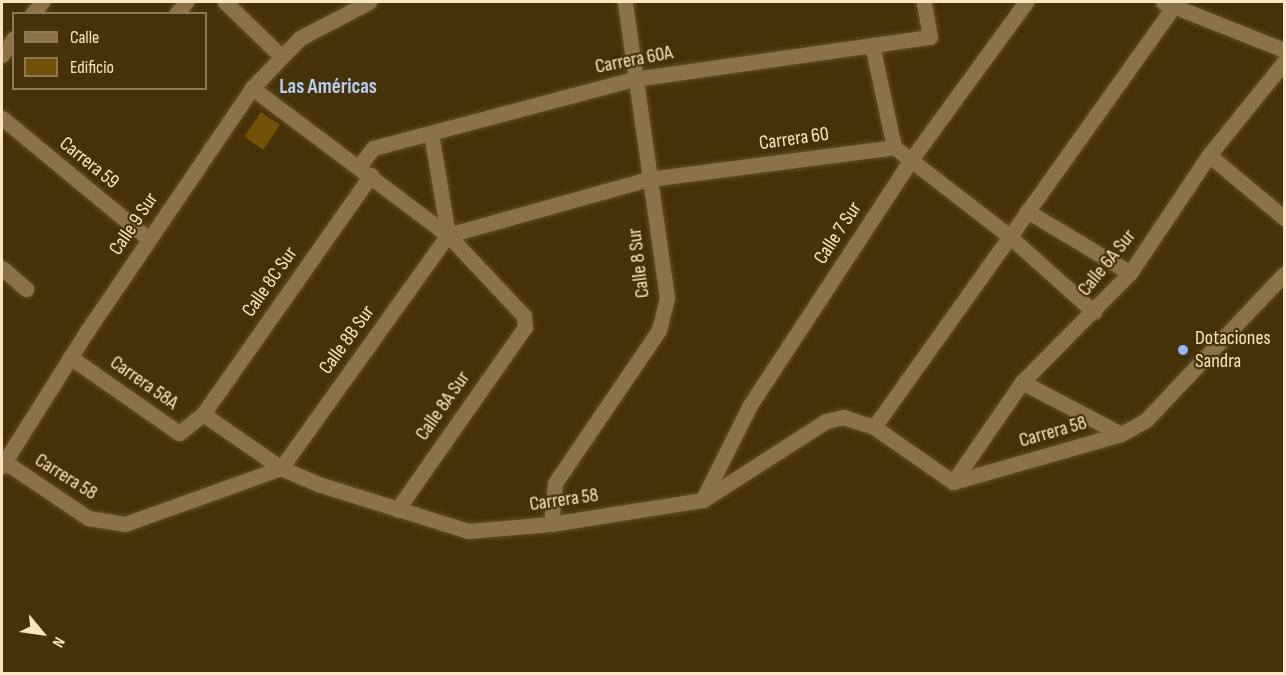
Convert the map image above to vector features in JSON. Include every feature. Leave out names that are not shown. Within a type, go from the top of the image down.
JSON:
[{"type":"street","points":[[225,2],[281,56]]},
{"type":"street","name":"Calle 9 Sur","points":[[2,462],[70,357],[252,88],[281,56],[323,24],[369,2]]},
{"type":"street","name":"Calle 8 Sur","points":[[551,524],[555,483],[659,330],[667,298],[634,79],[625,2]]},
{"type":"street","name":"Carrera 60A","points":[[365,170],[373,148],[634,79],[930,37],[924,2]]},
{"type":"street","name":"Calle 7 Sur","points":[[703,500],[750,405],[910,161],[1026,2]]},
{"type":"street","points":[[874,427],[1009,236],[1168,4],[1284,50]]},
{"type":"street","points":[[2,55],[12,41]]},
{"type":"street","points":[[872,45],[894,147],[1009,236],[1094,312]]},
{"type":"street","name":"Calle 6A Sur","points":[[953,482],[1022,382],[1094,312],[1130,273],[1209,155],[1284,62]]},
{"type":"street","points":[[252,88],[365,170],[448,236]]},
{"type":"street","name":"Carrera 59","points":[[2,118],[149,239]]},
{"type":"street","points":[[431,133],[448,236]]},
{"type":"street","name":"Carrera 60","points":[[448,236],[649,179],[894,147]]},
{"type":"street","points":[[1209,155],[1284,218]]},
{"type":"street","name":"Calle 8C Sur","points":[[203,414],[365,170]]},
{"type":"street","points":[[1027,210],[1130,273]]},
{"type":"street","name":"Calle 8A Sur","points":[[397,510],[525,327],[524,316],[517,306],[448,236]]},
{"type":"street","name":"Calle 8B Sur","points":[[281,468],[448,236]]},
{"type":"street","points":[[2,268],[26,289]]},
{"type":"street","name":"Carrera 58","points":[[2,462],[88,518],[125,524],[281,468],[397,510],[468,531],[551,524],[703,500],[826,421],[843,417],[874,427],[953,482],[1121,434],[1146,420],[1284,274]]},
{"type":"street","name":"Carrera 58A","points":[[70,357],[179,433],[203,414],[281,468]]},
{"type":"street","name":"Carrera 58","points":[[1022,382],[1121,434]]},
{"type":"building","points":[[261,112],[280,125],[263,150],[244,137]]},
{"type":"place","name":"Dotaciones Sandra","points":[[1183,350]]},
{"type":"district","name":"Las Américas","points":[[328,87]]}]
